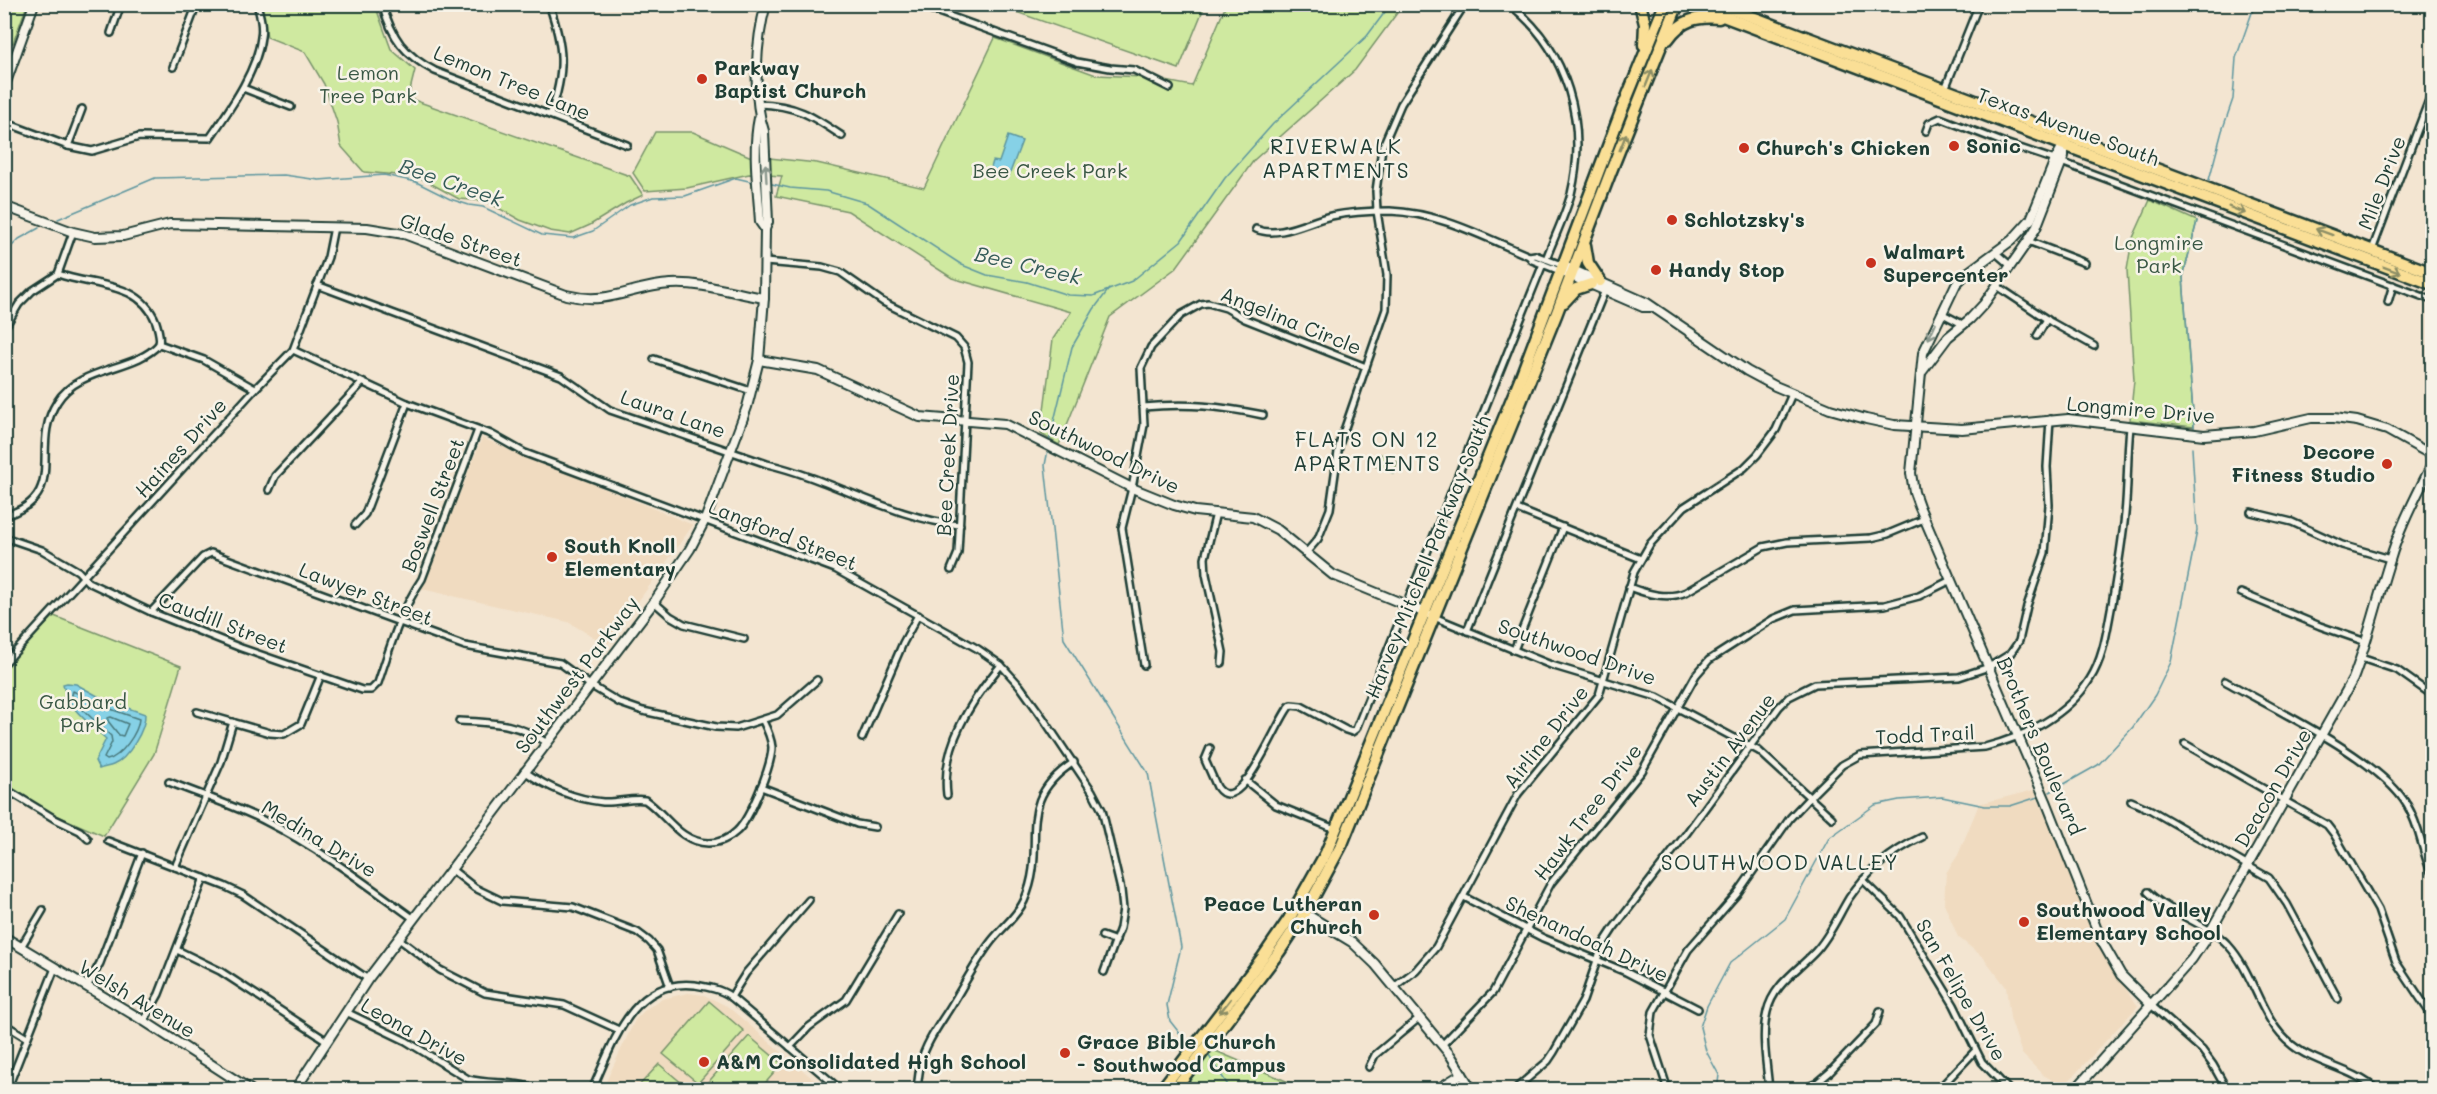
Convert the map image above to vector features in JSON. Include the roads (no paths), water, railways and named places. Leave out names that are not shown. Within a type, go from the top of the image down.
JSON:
[{"type":"highway","points":[[1640,4],[1645,24],[1644,57]]},
{"type":"highway","name":"Harvey Mitchell Parkway South","points":[[1161,1089],[1300,910],[1342,844],[1430,615],[1568,271],[1665,4]]},
{"type":"highway","name":"Harvey Mitchell Parkway South","points":[[1173,1089],[1279,952],[1300,910],[1430,615],[1556,315],[1568,271],[1586,236],[1676,9],[1676,4]]},
{"type":"highway","name":"Texas Avenue South","points":[[1691,4],[2433,273]]},
{"type":"highway","name":"Texas Avenue South","points":[[1718,4],[1944,90],[2288,230],[2433,284]]},
{"type":"highway","points":[[1660,49],[1674,30],[1690,19],[1731,20]]},
{"type":"highway","points":[[2288,230],[2302,224]]},
{"type":"highway","points":[[1556,315],[1572,292],[1599,285],[1585,257],[1586,236]]},
{"type":"highway","points":[[2420,280],[2433,280]]},
{"type":"street","points":[[4,88],[34,4]]},
{"type":"street","points":[[111,33],[121,4]]},
{"type":"street","points":[[173,68],[197,4]]},
{"type":"street","points":[[4,122],[68,146],[92,151],[139,137],[210,138],[243,88],[262,36],[257,4]]},
{"type":"street","name":"Lemon Tree Lane","points":[[382,4],[395,38],[421,64],[627,144]]},
{"type":"street","points":[[549,4],[561,41],[563,65],[557,95],[550,114]]},
{"type":"street","name":"Southwest Parkway","points":[[295,1089],[368,980],[654,602],[690,549],[705,520],[751,391],[759,360],[764,298],[765,229],[768,222],[764,131],[759,118],[758,104],[759,41],[766,4]]},
{"type":"street","points":[[916,4],[1077,62],[1134,70],[1170,88]]},
{"type":"street","points":[[1305,554],[1318,539],[1330,509],[1339,445],[1384,318],[1388,291],[1377,211],[1378,171],[1382,148],[1389,128],[1419,75],[1465,4]]},
{"type":"street","points":[[1210,748],[1205,760],[1219,791],[1224,794],[1233,793],[1263,758],[1285,711],[1291,705],[1301,706],[1352,732],[1358,725],[1545,262],[1570,197],[1576,169],[1578,149],[1575,113],[1566,80],[1551,50],[1534,26],[1509,4]]},
{"type":"street","points":[[1944,90],[1979,4]]},
{"type":"street","points":[[243,88],[291,107]]},
{"type":"street","name":"Mile Drive","points":[[2372,250],[2433,92]]},
{"type":"street","points":[[758,104],[794,108],[817,119],[842,136]]},
{"type":"street","points":[[68,146],[82,109]]},
{"type":"street","name":"Texas Avenue South","points":[[1926,131],[1929,123],[1940,118],[2433,300]]},
{"type":"street","name":"Brothers Boulevard","points":[[2066,141],[2031,219],[2018,235],[1962,278],[1941,312],[1923,353],[1911,473],[1914,492],[2018,736],[2101,940],[2121,975],[2202,1050],[2227,1089]]},
{"type":"street","name":"Brothers Boulevard","points":[[1920,375],[1937,350],[1964,325],[1997,286],[2028,241],[2036,228],[2058,161]]},
{"type":"street","name":"Glade Street","points":[[4,206],[73,232],[104,238],[123,236],[170,224],[367,228],[404,234],[566,295],[585,300],[598,300],[670,284],[764,298]]},
{"type":"street","name":"Longmire Drive","points":[[1256,229],[1263,232],[1282,230],[1332,216],[1377,211],[1434,217],[1529,255],[1535,255],[1545,262],[1599,285],[1629,294],[1686,328],[1747,371],[1792,394],[1830,409],[1866,419],[1914,427],[1962,429],[2068,418],[2194,435],[2234,434],[2297,420],[2334,418],[2357,421],[2387,430],[2433,455]]},
{"type":"street","name":"Haines Drive","points":[[4,663],[255,388],[293,350],[332,242],[334,227]]},
{"type":"street","points":[[2282,244],[2288,230]]},
{"type":"street","points":[[4,329],[19,304],[32,291],[58,274],[73,232]]},
{"type":"street","points":[[2028,241],[2085,263]]},
{"type":"street","points":[[1996,253],[2011,266]]},
{"type":"street","name":"Bee Creek Drive","points":[[765,262],[834,270],[883,302],[956,338],[964,347],[968,362],[960,525],[958,554],[951,570]]},
{"type":"street","points":[[4,516],[28,506],[42,489],[45,473],[45,435],[49,418],[57,401],[74,384],[119,364],[142,357],[159,344],[160,339],[155,320],[142,299],[123,290],[58,274]]},
{"type":"street","name":"Laura Lane","points":[[317,285],[561,376],[610,410],[767,464],[794,470],[928,521],[960,525]]},
{"type":"street","points":[[1467,631],[1517,509],[1599,285]]},
{"type":"street","points":[[2388,302],[2393,285]]},
{"type":"street","points":[[1997,286],[2094,346]]},
{"type":"street","name":"Angelina Circle","points":[[1144,665],[1122,528],[1144,425],[1140,380],[1144,357],[1150,347],[1182,315],[1200,304],[1216,304],[1245,319],[1366,367]]},
{"type":"street","points":[[1941,312],[1964,325]]},
{"type":"street","points":[[2037,336],[2047,319]]},
{"type":"street","points":[[159,344],[204,360],[255,388]]},
{"type":"street","name":"Langford Street","points":[[293,350],[407,403],[491,434],[525,453],[835,569],[1001,665],[1020,686],[1074,762],[1097,801],[1107,827],[1123,909],[1116,941],[1104,972]]},
{"type":"street","points":[[654,359],[751,391]]},
{"type":"street","name":"Southwood Drive","points":[[759,360],[818,370],[920,417],[1005,424],[1132,488],[1174,505],[1196,511],[1240,514],[1267,524],[1293,541],[1321,567],[1345,581],[1551,665],[1649,694],[1677,708],[1768,757],[1832,818]]},
{"type":"street","points":[[269,490],[275,476],[362,383]]},
{"type":"street","name":"Airline Drive","points":[[1394,987],[1428,958],[1464,897],[1518,794],[1599,695],[1629,587],[1641,559],[1674,515],[1744,468],[1757,455],[1776,430],[1792,394]]},
{"type":"street","points":[[355,525],[365,514],[407,403]]},
{"type":"street","points":[[1143,407],[1200,404],[1263,415]]},
{"type":"street","name":"Austin Avenue","points":[[1514,1089],[1548,1061],[1583,1001],[1602,946],[1613,929],[1779,707],[1789,697],[1815,684],[1959,677],[1989,667],[2010,654],[2019,641],[2027,606],[2045,553],[2049,505],[2047,467],[2050,419]]},
{"type":"street","name":"Todd Trail","points":[[1668,1089],[1650,1035],[1653,1012],[1688,950],[1737,894],[1790,818],[1842,765],[1860,755],[1985,747],[2018,736],[2057,715],[2083,690],[2096,667],[2106,638],[2118,571],[2125,513],[2130,427]]},
{"type":"street","name":"Boswell Street","points":[[399,623],[412,594],[422,579],[477,430]]},
{"type":"street","name":"Deacon Drive","points":[[2075,1089],[2192,959],[2210,932],[2353,679],[2390,559],[2412,502],[2433,464]]},
{"type":"street","points":[[1517,509],[1641,559]]},
{"type":"street","points":[[2251,512],[2292,522],[2342,544],[2390,559]]},
{"type":"street","points":[[1216,513],[1205,558],[1206,574],[1223,651],[1222,663]]},
{"type":"street","points":[[1629,587],[1665,596],[1675,596],[1686,592],[1763,547],[1787,542],[1871,538],[1888,534],[1924,519]]},
{"type":"street","points":[[1514,650],[1563,527]]},
{"type":"street","name":"Caudill Street","points":[[4,537],[42,550],[78,571],[88,582],[151,612],[241,648],[363,690],[375,687],[399,623]]},
{"type":"street","name":"Lawyer Street","points":[[151,612],[203,556],[211,553],[465,646],[560,663],[620,703],[643,711],[716,727],[736,728],[763,721],[784,711],[817,680]]},
{"type":"street","name":"Hawk Tree Drive","points":[[1442,1045],[1493,992],[1551,883],[1642,771],[1696,675],[1709,660],[1784,614],[1809,608],[1892,604],[1919,596],[1951,580]]},
{"type":"street","points":[[2241,593],[2320,626],[2366,642]]},
{"type":"street","points":[[654,602],[670,616],[684,624],[744,639]]},
{"type":"street","points":[[862,738],[903,643],[918,615]]},
{"type":"street","points":[[2361,658],[2397,670],[2433,695]]},
{"type":"street","points":[[947,795],[949,759],[964,717],[975,697],[1001,665]]},
{"type":"street","points":[[197,712],[275,734],[293,730],[301,724],[308,712],[321,675]]},
{"type":"street","points":[[2225,681],[2361,760],[2397,790],[2413,814],[2433,874]]},
{"type":"street","points":[[459,721],[511,725],[526,730],[546,742]]},
{"type":"street","points":[[524,771],[555,790],[582,798],[603,802],[645,800],[678,831],[707,843],[723,840],[739,830],[761,787],[772,744],[763,721]]},
{"type":"street","points":[[175,867],[221,762],[233,722]]},
{"type":"street","points":[[2186,744],[2318,819],[2334,834],[2378,910],[2396,962],[2433,1016]]},
{"type":"street","points":[[917,1089],[921,1062],[929,1042],[989,945],[1017,914],[1024,901],[1033,867],[1036,808],[1041,792],[1049,782],[1074,762]]},
{"type":"street","points":[[1245,780],[1276,805],[1337,830]]},
{"type":"street","name":"Medina Drive","points":[[169,782],[280,829],[330,860],[414,919]]},
{"type":"street","points":[[761,787],[857,824],[875,827]]},
{"type":"street","points":[[4,788],[55,819],[80,831],[88,839]]},
{"type":"street","points":[[2131,801],[2248,864],[2269,878],[2278,888],[2338,999]]},
{"type":"street","points":[[1769,1089],[1764,1027],[1771,998],[1816,951],[1863,880],[1892,853],[1922,837]]},
{"type":"street","points":[[108,841],[224,885],[368,980]]},
{"type":"street","points":[[87,987],[100,963],[142,853]]},
{"type":"street","points":[[452,869],[475,888],[502,901],[573,907],[637,932],[657,950],[670,987]]},
{"type":"street","points":[[144,1021],[159,994],[204,879]]},
{"type":"street","name":"San Felipe Drive","points":[[1863,880],[1905,924],[1927,964],[1954,1005],[1975,1051],[1990,1072],[2008,1089]]},
{"type":"street","points":[[2148,892],[2158,902],[2224,940],[2242,963],[2258,997],[2282,1037],[2301,1051],[2366,1081],[2377,1089]]},
{"type":"street","name":"Shenandoah Drive","points":[[1464,897],[1526,929],[1598,959],[1698,1009]]},
{"type":"street","points":[[731,996],[746,973],[809,900]]},
{"type":"street","points":[[21,947],[43,910]]},
{"type":"street","points":[[1300,910],[1352,942],[1376,964],[1442,1045],[1472,1089]]},
{"type":"street","points":[[790,1047],[809,1027],[846,1000],[898,914]]},
{"type":"street","points":[[1102,936],[1116,941]]},
{"type":"street","name":"Welsh Avenue","points":[[4,937],[144,1021],[251,1089]]},
{"type":"street","points":[[399,939],[448,975],[485,993],[564,1005],[619,1030]]},
{"type":"street","points":[[177,950],[220,971],[327,1041]]},
{"type":"street","points":[[7,1089],[55,968]]},
{"type":"street","points":[[592,1089],[619,1030],[639,1004],[654,993],[687,984],[723,991],[731,996],[841,1089]]},
{"type":"street","points":[[1801,1089],[1817,1083],[1830,1072],[1876,1024],[1880,1011]]},
{"type":"street","name":"Leona Drive","points":[[346,1012],[406,1041],[468,1079],[477,1082],[516,1083],[537,1089]]},
{"type":"street","points":[[1369,1067],[1375,1055],[1419,1018]]},
{"type":"street","points":[[4,1024],[27,1038]]},
{"type":"street","points":[[1938,1089],[1975,1051]]},
{"type":"street","points":[[1436,1089],[1462,1074]]},
{"type":"water","points":[[1008,136],[1022,141],[1008,178],[990,171],[993,161],[999,162]]},
{"type":"water","points":[[63,684],[76,684],[105,700],[145,714],[139,735],[119,762],[99,769],[95,761],[106,739],[69,701]]},
{"type":"waterway","name":"Bee Creek","points":[[772,184],[826,191],[867,203],[962,265],[987,275],[1027,282],[1068,295],[1093,296],[1132,281],[1181,241],[1225,178],[1273,124],[1367,36],[1391,4]]},
{"type":"waterway","points":[[2209,180],[2233,99],[2236,58],[2255,4]]},
{"type":"waterway","name":"Bee Creek","points":[[58,219],[155,178],[284,175],[319,180],[384,175],[416,182],[450,199],[483,207],[542,235],[573,238],[593,231],[630,205],[653,197],[685,196],[736,178],[753,182]]},
{"type":"waterway","points":[[2194,427],[2183,277],[2197,221]]},
{"type":"waterway","name":"Bee Creek","points":[[4,254],[19,239],[39,228]]},
{"type":"waterway","points":[[1049,442],[1072,347],[1094,309],[1109,289]]},
{"type":"waterway","points":[[2050,792],[2098,765],[2133,727],[2155,695],[2171,662],[2197,531],[2192,448]]},
{"type":"waterway","points":[[1048,450],[1045,465],[1064,639],[1148,773],[1181,947],[1167,1005],[1170,1021],[1185,1040]]},
{"type":"waterway","points":[[1717,1090],[1719,1075],[1706,1051],[1700,1027],[1707,1006],[1730,963],[1785,919],[1829,838],[1875,805],[1899,800],[1942,797],[1985,806],[2010,806],[2038,797]]},
{"type":"waterway","points":[[1209,1056],[1231,1090]]},
{"type":"place","name":"Parkway Baptist Church","points":[[702,79]]},
{"type":"place","name":"Sonic","points":[[1954,146]]},
{"type":"place","name":"Church's Chicken","points":[[1744,148]]},
{"type":"place","name":"Schlotzsky's","points":[[1672,220]]},
{"type":"place","name":"Walmart Supercenter","points":[[1871,263]]},
{"type":"place","name":"Handy Stop","points":[[1656,270]]},
{"type":"place","name":"Decore Fitness Studio","points":[[2387,464]]},
{"type":"place","name":"South Knoll Elementary","points":[[552,557]]},
{"type":"place","name":"Peace Lutheran Church","points":[[1374,915]]},
{"type":"place","name":"Southwood Valley Elementary School","points":[[2024,922]]},
{"type":"place","name":"Grace Bible Church - Southwood Campus","points":[[1065,1053]]},
{"type":"place","name":"A&M Consolidated High School","points":[[704,1062]]},
{"type":"district","name":"RIVERWALK APARTMENTS","points":[[1336,159]]},
{"type":"district","name":"FLATS ON 12 APARTMENTS","points":[[1367,452]]},
{"type":"district","name":"SOUTHWOOD VALLEY","points":[[1780,863]]},
{"type":"park label","name":"Lemon Tree Park","points":[[368,84]]},
{"type":"park label","name":"Bee Creek Park","points":[[1050,171]]},
{"type":"park label","name":"Longmire Park","points":[[2159,254]]},
{"type":"park label","name":"Gabbard Park","points":[[83,714]]}]
